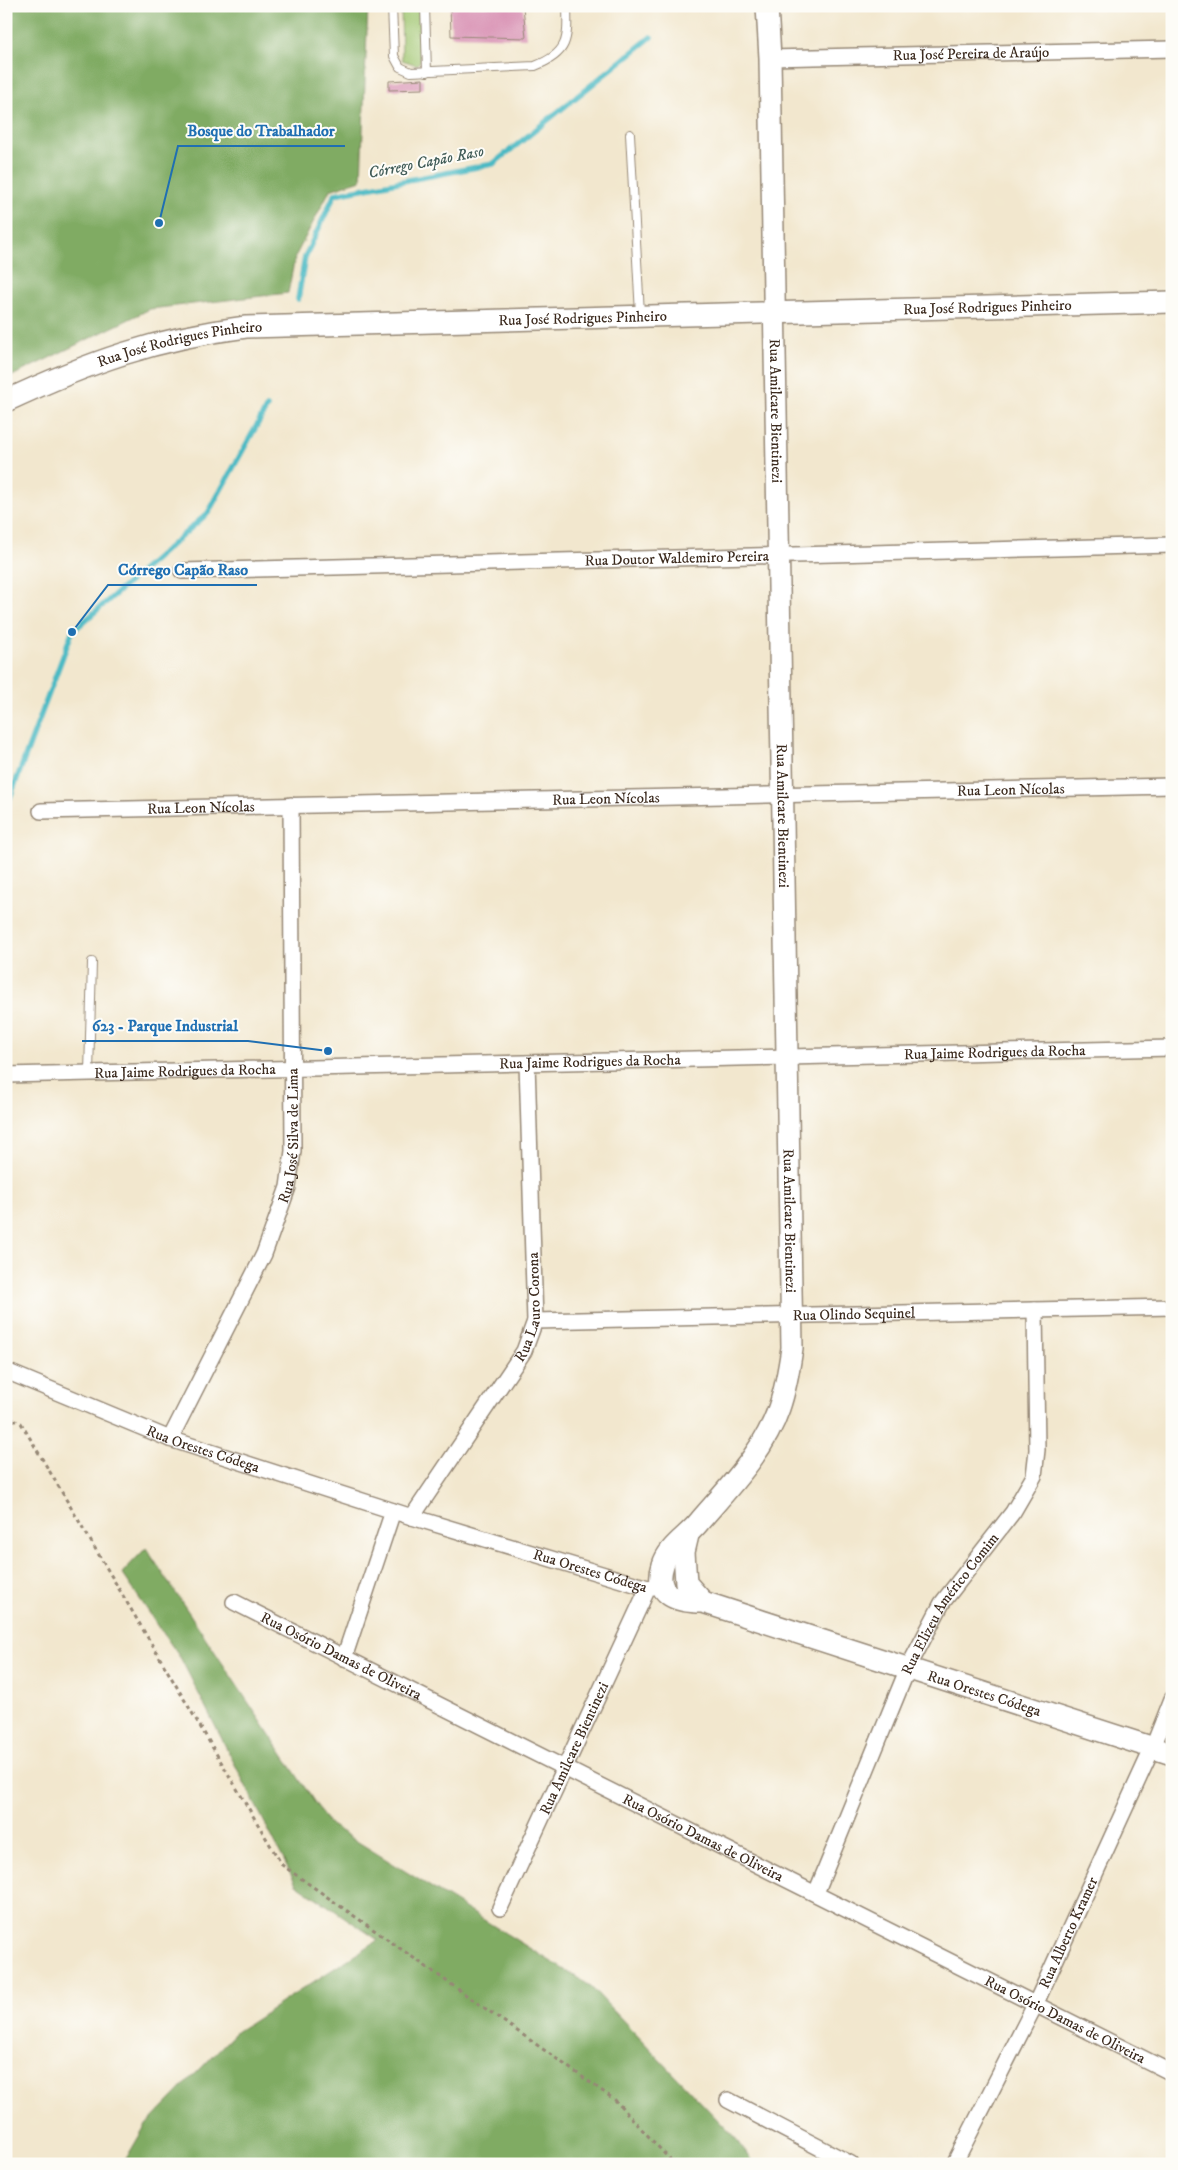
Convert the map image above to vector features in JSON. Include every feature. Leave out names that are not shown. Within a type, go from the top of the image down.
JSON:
[{"type":"main road","name":"Rua Amilcare Bientinezi","points":[[655,1586],[668,1554],[688,1535],[748,1464],[779,1409],[788,1380],[792,1348],[789,1057],[770,58],[767,6]]},
{"type":"main road","name":"Rua José Rodrigues Pinheiro","points":[[6,401],[86,366],[119,354],[155,343],[212,331],[292,325],[1172,302]]},
{"type":"main road","points":[[688,1535],[684,1552],[686,1583],[703,1602]]},
{"type":"main road","name":"Rua Orestes Códega","points":[[655,1586],[663,1589],[673,1598],[703,1602],[1162,1751]]},
{"type":"street","name":"Rua José Pereira de Araújo","points":[[770,58],[1172,49]]},
{"type":"street","name":"Rua Doutor Waldemiro Pereira","points":[[182,571],[1172,545]]},
{"type":"street","name":"Rua Leon Nícolas","points":[[41,811],[1172,786]]},
{"type":"street","name":"Rua José Silva de Lima","points":[[170,1440],[264,1254],[282,1208],[292,1167],[290,805]]},
{"type":"street","name":"Rua Jaime Rodrigues da Rocha","points":[[6,1075],[1172,1048]]},
{"type":"street","name":"Rua Lauro Corona","points":[[412,1518],[524,1352],[535,1321],[527,1063]]},
{"type":"street","name":"Rua Olindo Sequinel","points":[[535,1321],[1172,1307]]},
{"type":"street","name":"Rua Elizeu Américo Comim","points":[[816,1893],[908,1668],[942,1603],[1013,1512],[1034,1476],[1038,1450],[1035,1310]]},
{"type":"street","name":"Rua Orestes Códega","points":[[6,1371],[170,1440],[412,1518],[655,1586]]},
{"type":"street","points":[[344,1658],[393,1511]]},
{"type":"street","name":"Rua Amilcare Bientinezi","points":[[500,1908],[564,1767],[655,1586]]},
{"type":"street","name":"Rua Osório Damas de Oliveira","points":[[234,1602],[816,1893],[1172,2074]]},
{"type":"street","name":"Rua Alberto Kramer","points":[[954,2164],[1162,1751],[1172,1699]]},
{"type":"street","points":[[728,2100],[851,2164]]},
{"type":"lane","points":[[392,6],[394,56],[400,67],[411,72],[535,66],[550,60],[560,52],[566,41],[567,6]]},
{"type":"lane","points":[[425,6],[427,72]]},
{"type":"lane","points":[[630,134],[640,316]]},
{"type":"lane","points":[[89,1073],[92,962]]},
{"type":"path","points":[[6,1417],[21,1423],[282,1865],[615,2100],[674,2164]]},
{"type":"green space","points":[[6,6],[368,6],[361,180],[330,190],[295,257],[288,293],[150,309],[6,379]]},
{"type":"green space","points":[[401,6],[420,6],[421,60],[417,65],[402,60]]},
{"type":"green space","points":[[146,1548],[329,1824],[589,1985],[739,2142],[753,2164],[123,2164],[145,2126],[236,2032],[378,1940],[296,1884],[181,1659],[122,1573]]},
{"type":"building","points":[[450,6],[523,6],[526,38],[451,36]]},
{"type":"building","points":[[423,79],[423,89],[389,90],[389,81]]},
{"type":"waterway","name":"Córrego Capão Raso","points":[[298,299],[305,257],[335,194],[493,164],[651,37]]},
{"type":"waterway","name":"Córrego Capão Raso","points":[[6,808],[72,632],[208,513],[267,407]]},
{"type":"place","name":"Bosque do Trabalhador","points":[[159,223]]},
{"type":"place","name":"Córrego Capão Raso","points":[[72,632]]},
{"type":"place","name":"623 - Parque Industrial","points":[[328,1051]]}]
